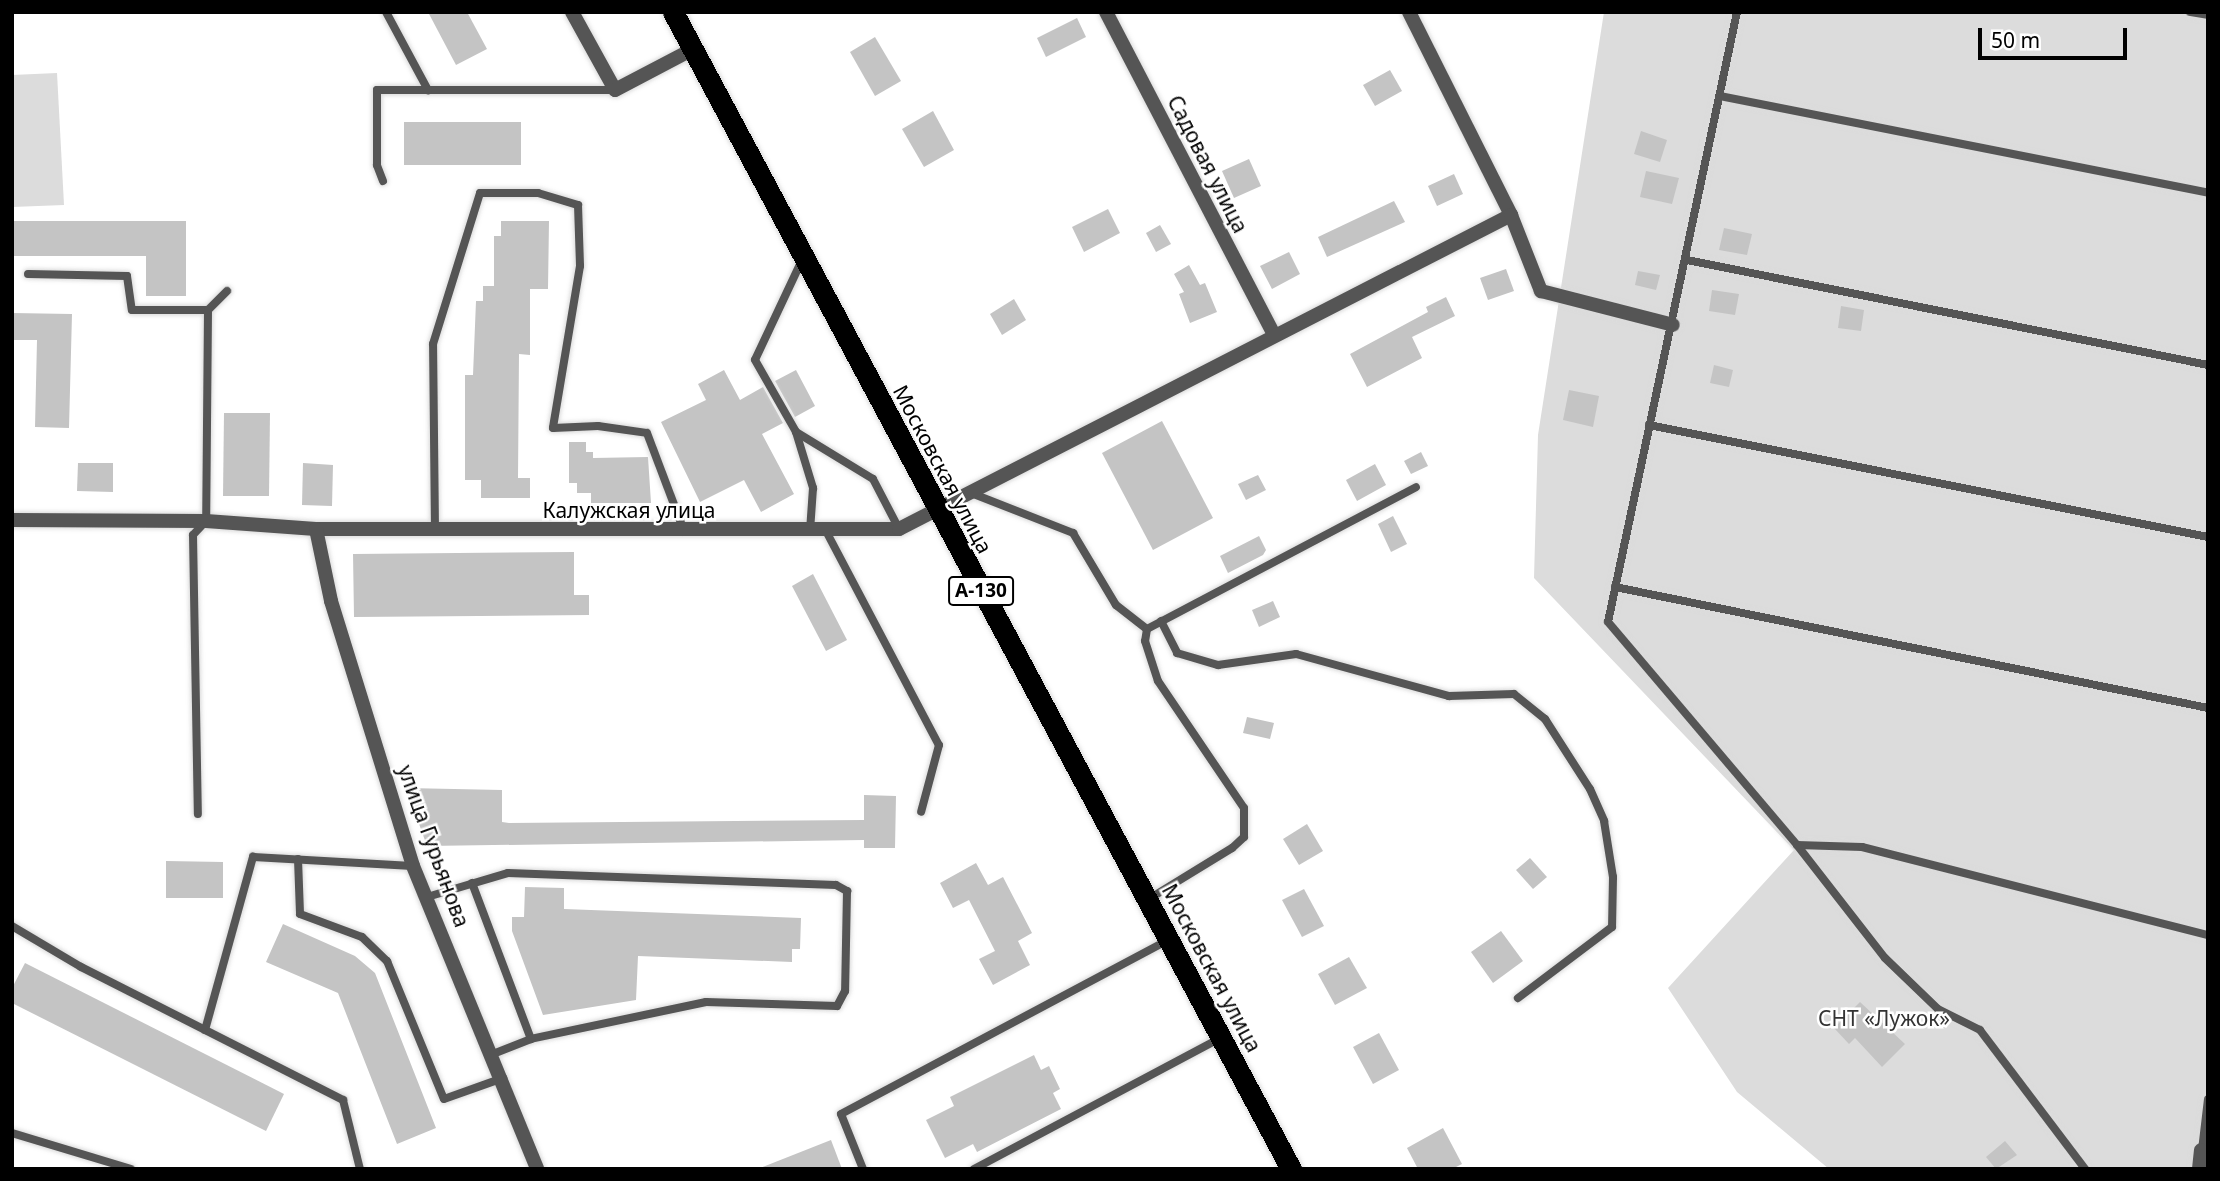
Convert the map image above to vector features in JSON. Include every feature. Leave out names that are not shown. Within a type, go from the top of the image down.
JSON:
[{"type":"highway","name":"Московская улица","points":[[673,12],[804,254],[937,512],[1292,1169]]},
{"type":"street","points":[[572,12],[615,90],[693,49]]},
{"type":"street","name":"Садовая улица","points":[[1106,12],[1273,335]]},
{"type":"street","points":[[1409,12],[1511,215],[1541,291],[1674,325]]},
{"type":"street","name":"Калужская улица","points":[[12,520],[205,521],[316,529],[899,529],[937,512],[1273,335],[1511,215]]},
{"type":"street","name":"улица Гурьянова","points":[[316,529],[331,601],[414,866],[503,1078],[537,1169]]},
{"type":"street","points":[[2199,1169],[2204,1150]]},
{"type":"lane","points":[[386,12],[428,90]]},
{"type":"lane","points":[[1737,12],[1674,325],[1649,425],[1608,622],[1797,845],[1885,958],[1938,1009],[1980,1030],[2085,1169]]},
{"type":"lane","points":[[2190,12],[2208,15]]},
{"type":"lane","points":[[383,181],[377,165],[377,90],[615,90]]},
{"type":"lane","points":[[1720,96],[2208,193]]},
{"type":"lane","points":[[435,530],[433,344],[481,193],[538,193],[578,205],[580,266],[553,428],[598,426],[646,433],[684,531]]},
{"type":"lane","points":[[804,254],[755,360],[796,432],[813,488],[810,531]]},
{"type":"lane","points":[[1687,260],[2208,365]]},
{"type":"lane","points":[[28,274],[127,276],[132,310],[208,310]]},
{"type":"lane","points":[[198,814],[193,535],[205,521],[208,310],[227,291]]},
{"type":"lane","points":[[207,326],[219,326]]},
{"type":"lane","points":[[1649,425],[2208,537]]},
{"type":"lane","points":[[796,432],[873,479],[899,529]]},
{"type":"lane","points":[[1147,629],[1416,487]]},
{"type":"lane","points":[[971,493],[1073,533],[1116,605],[1147,629]]},
{"type":"lane","points":[[826,531],[939,745],[921,812]]},
{"type":"lane","points":[[1615,587],[2208,708]]},
{"type":"lane","points":[[1161,621],[1177,653],[1218,666],[1296,654],[1449,695],[1514,694],[1545,719],[1590,789],[1604,821],[1613,877],[1612,928],[1518,998]]},
{"type":"lane","points":[[1147,629],[1145,641],[1158,681],[1244,808],[1244,837],[1232,848],[1152,897]]},
{"type":"lane","points":[[1797,845],[1862,847],[2208,935]]},
{"type":"lane","points":[[205,1030],[253,857],[414,866]]},
{"type":"lane","points":[[298,859],[300,914],[362,937],[387,961],[444,1099],[503,1078]]},
{"type":"lane","points":[[426,897],[508,873],[836,885],[847,891],[845,991],[837,1006],[706,1002],[531,1039],[493,1054]]},
{"type":"lane","points":[[472,883],[531,1039]]},
{"type":"lane","points":[[12,926],[342,1101],[360,1169]]},
{"type":"lane","points":[[863,1169],[841,1114],[1170,940]]},
{"type":"lane","points":[[974,1169],[1222,1037]]},
{"type":"lane","points":[[2204,1150],[2208,1099]]},
{"type":"lane","points":[[12,1133],[131,1169]]},
{"type":"green space","name":"СНТ «Лужок»","points":[[1604,12],[2208,12],[2208,1169],[1829,1169],[1737,1092],[1668,988],[1794,850],[1534,578],[1538,435]]},
{"type":"green space","points":[[57,73],[64,205],[12,207],[12,75]]},
{"type":"building","points":[[428,12],[467,12],[487,49],[456,65]]},
{"type":"building","points":[[1077,18],[1086,37],[1046,57],[1037,38]]},
{"type":"building","points":[[875,37],[901,81],[875,96],[850,52]]},
{"type":"building","points":[[1390,70],[1402,91],[1375,106],[1363,85]]},
{"type":"building","points":[[933,111],[954,150],[924,167],[902,129]]},
{"type":"building","points":[[404,122],[521,122],[521,165],[404,165]]},
{"type":"building","points":[[1641,131],[1667,140],[1660,162],[1634,154]]},
{"type":"building","points":[[1249,159],[1261,186],[1234,198],[1222,171]]},
{"type":"building","points":[[1646,171],[1679,178],[1672,204],[1640,197]]},
{"type":"building","points":[[1454,174],[1463,194],[1437,206],[1428,186]]},
{"type":"building","points":[[1394,201],[1405,222],[1327,257],[1318,237]]},
{"type":"building","points":[[1108,209],[1120,233],[1084,252],[1072,227]]},
{"type":"building","points":[[12,221],[186,221],[186,296],[146,296],[146,256],[12,256]]},
{"type":"building","points":[[501,221],[549,221],[548,289],[530,289],[530,355],[519,354],[518,478],[530,478],[530,498],[481,498],[481,480],[465,480],[465,375],[473,375],[476,301],[483,301],[483,286],[494,286],[494,236],[501,236]]},
{"type":"building","points":[[1160,225],[1171,244],[1156,252],[1146,233]]},
{"type":"building","points":[[1724,228],[1752,234],[1747,255],[1719,250]]},
{"type":"building","points":[[1289,252],[1300,274],[1272,289],[1260,266]]},
{"type":"building","points":[[1189,265],[1200,285],[1205,283],[1217,312],[1190,323],[1179,294],[1184,292],[1174,274]]},
{"type":"building","points":[[1506,269],[1514,291],[1488,300],[1480,278]]},
{"type":"building","points":[[1638,271],[1660,275],[1656,290],[1635,285]]},
{"type":"building","points":[[1712,290],[1739,294],[1735,315],[1709,311]]},
{"type":"building","points":[[1446,297],[1455,316],[1412,337],[1422,358],[1367,387],[1350,354],[1428,312],[1426,307]]},
{"type":"building","points":[[1014,299],[1026,320],[1002,335],[990,314]]},
{"type":"building","points":[[1841,306],[1864,310],[1861,331],[1838,328]]},
{"type":"building","points":[[12,313],[72,314],[69,428],[35,427],[37,340],[12,340]]},
{"type":"building","points":[[1714,365],[1733,370],[1729,387],[1710,383]]},
{"type":"building","points":[[724,370],[740,400],[763,387],[783,423],[762,434],[794,494],[761,512],[744,480],[700,502],[661,422],[706,400],[698,384]]},
{"type":"building","points":[[796,370],[815,406],[795,417],[775,381]]},
{"type":"building","points":[[1569,390],[1599,396],[1593,427],[1563,420]]},
{"type":"building","points":[[224,413],[270,413],[269,496],[223,496]]},
{"type":"building","points":[[1162,421],[1213,518],[1153,550],[1102,453]]},
{"type":"building","points":[[569,442],[586,442],[586,452],[593,452],[593,458],[648,457],[651,503],[591,503],[591,493],[577,493],[577,483],[569,483]]},
{"type":"building","points":[[1421,452],[1428,466],[1411,474],[1404,461]]},
{"type":"building","points":[[78,463],[113,463],[113,492],[77,491]]},
{"type":"building","points":[[303,463],[333,465],[332,506],[302,505]]},
{"type":"building","points":[[1375,464],[1386,485],[1357,501],[1346,480]]},
{"type":"building","points":[[1258,475],[1266,490],[1246,500],[1238,484]]},
{"type":"building","points":[[1393,516],[1407,544],[1391,552],[1378,524]]},
{"type":"building","points":[[1259,536],[1266,550],[1263,555],[1228,573],[1220,556]]},
{"type":"building","points":[[574,552],[574,595],[589,595],[589,615],[354,617],[353,554]]},
{"type":"building","points":[[813,574],[847,640],[826,651],[792,586]]},
{"type":"building","points":[[1273,601],[1280,617],[1259,627],[1252,610]]},
{"type":"building","points":[[1247,717],[1274,723],[1270,739],[1243,733]]},
{"type":"building","points":[[406,788],[502,790],[502,822],[509,823],[864,820],[864,795],[896,796],[895,848],[864,848],[864,840],[427,846]]},
{"type":"building","points":[[1307,824],[1323,851],[1299,865],[1283,839]]},
{"type":"building","points":[[1530,858],[1547,877],[1533,889],[1516,870]]},
{"type":"building","points":[[166,861],[223,862],[223,898],[166,898]]},
{"type":"building","points":[[976,863],[988,885],[1003,877],[1032,933],[1018,941],[1030,965],[993,985],[979,959],[995,951],[969,900],[953,908],[940,883]]},
{"type":"building","points":[[525,887],[564,888],[564,909],[801,918],[800,949],[792,949],[792,962],[638,956],[636,1000],[543,1015],[512,931],[512,917],[524,917]]},
{"type":"building","points":[[1304,889],[1324,926],[1302,937],[1282,900]]},
{"type":"building","points":[[283,924],[355,956],[375,973],[436,1128],[397,1144],[338,993],[266,962]]},
{"type":"building","points":[[1501,931],[1523,961],[1493,983],[1471,952]]},
{"type":"building","points":[[1349,957],[1367,988],[1335,1005],[1318,974]]},
{"type":"building","points":[[25,963],[284,1094],[266,1131],[12,1003],[12,988]]},
{"type":"building","points":[[1860,1002],[1905,1044],[1882,1067],[1855,1038],[1849,1044],[1834,1028]]},
{"type":"building","points":[[1379,1033],[1399,1070],[1373,1084],[1353,1047]]},
{"type":"building","points":[[1034,1055],[1041,1070],[1049,1066],[1060,1089],[1053,1093],[1061,1109],[977,1152],[973,1144],[945,1158],[926,1120],[954,1106],[950,1097]]},
{"type":"building","points":[[1443,1128],[1462,1164],[1452,1169],[1418,1169],[1407,1148]]},
{"type":"building","points":[[831,1140],[842,1169],[760,1168]]},
{"type":"building","points":[[2005,1141],[2017,1155],[1996,1169],[1986,1157]]}]
